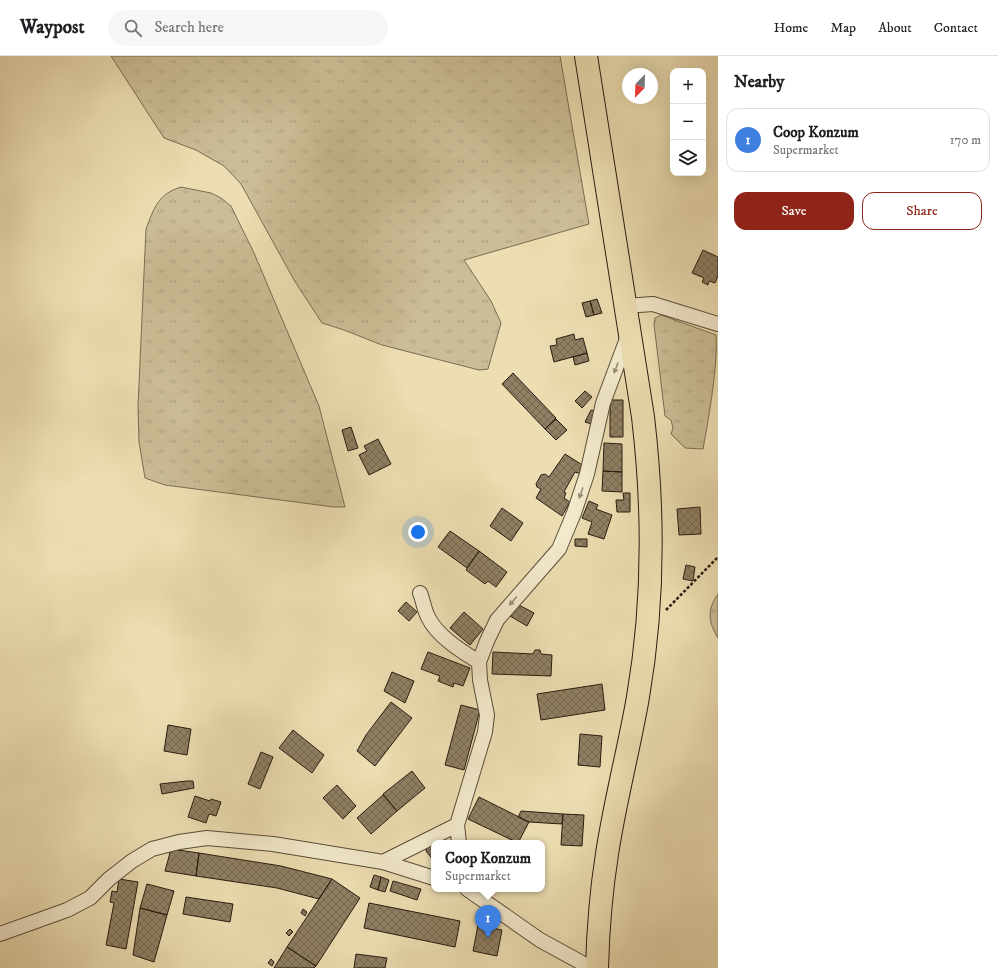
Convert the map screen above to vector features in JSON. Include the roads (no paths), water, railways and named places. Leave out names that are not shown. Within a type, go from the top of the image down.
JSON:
[{"type":"main road","points":[[586,56],[630,332],[648,460],[651,508],[651,572],[645,642],[638,696],[607,853],[599,918],[597,968]]},
{"type":"street","points":[[625,306],[653,304],[718,324]]},
{"type":"street","points":[[459,840],[457,825],[484,732],[487,715],[480,680],[479,662],[497,620],[559,549],[574,513],[587,474],[603,403],[630,332]]},
{"type":"street","points":[[420,593],[428,618],[442,635],[463,652],[479,662]]},
{"type":"street","points":[[383,862],[457,825]]},
{"type":"street","points":[[1,935],[67,910],[90,898],[109,879],[132,860],[152,849],[179,842],[207,838],[273,844],[383,862],[431,877]]},
{"type":"street","points":[[471,892],[540,940],[591,968]]},
{"type":"place","name":"Coop Konzum","points":[[488,938]]}]
